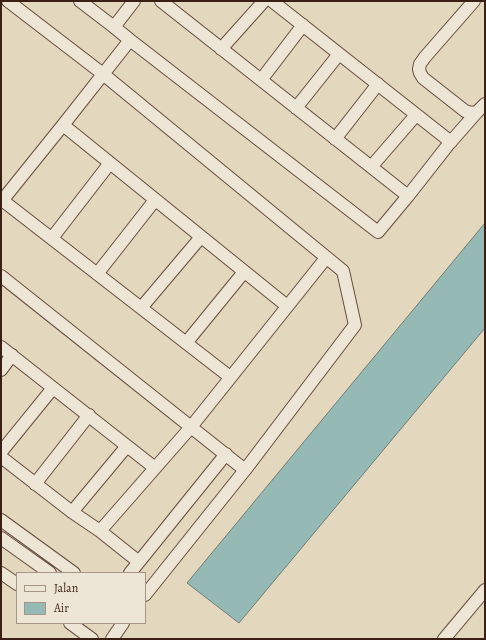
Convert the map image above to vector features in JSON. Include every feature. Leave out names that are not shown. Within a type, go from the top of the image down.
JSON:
[{"type":"street","points":[[8,1],[104,74],[343,271],[355,325],[245,470],[146,594]]},
{"type":"street","points":[[80,1],[378,232],[450,142],[481,108]]},
{"type":"street","points":[[114,27],[134,1]]},
{"type":"street","points":[[161,1],[408,196]]},
{"type":"street","points":[[221,49],[264,1]]},
{"type":"street","points":[[272,1],[450,142]]},
{"type":"street","points":[[474,1],[425,57],[420,64],[419,69],[423,78],[465,111],[471,113],[481,108]]},
{"type":"street","points":[[261,80],[303,25]]},
{"type":"street","points":[[130,40],[64,125],[2,201],[52,238],[230,377]]},
{"type":"street","points":[[296,108],[339,54]]},
{"type":"street","points":[[335,138],[378,84]]},
{"type":"street","points":[[371,167],[416,115]]},
{"type":"street","points":[[64,125],[287,306]]},
{"type":"street","points":[[52,238],[110,163]]},
{"type":"street","points":[[97,274],[156,200]]},
{"type":"street","points":[[141,308],[201,237]]},
{"type":"street","points":[[100,531],[191,426],[326,258]]},
{"type":"street","points":[[186,343],[244,272]]},
{"type":"street","points":[[1,276],[245,470]]},
{"type":"street","points":[[1,347],[156,468]]},
{"type":"street","points":[[1,370],[12,356]]},
{"type":"street","points":[[1,452],[53,388]]},
{"type":"street","points":[[35,484],[89,416]]},
{"type":"street","points":[[72,512],[127,446]]},
{"type":"street","points":[[131,572],[226,454]]},
{"type":"street","points":[[1,457],[139,562]]},
{"type":"street","points":[[1,520],[73,572]]},
{"type":"street","points":[[1,538],[49,572]]},
{"type":"street","points":[[1,573],[16,583]]},
{"type":"street","points":[[444,639],[485,590]]},
{"type":"street","points":[[71,624],[92,639]]},
{"type":"street","points":[[112,639],[121,624]]},
{"type":"water","points":[[485,223],[485,328],[239,623],[187,583]]}]
